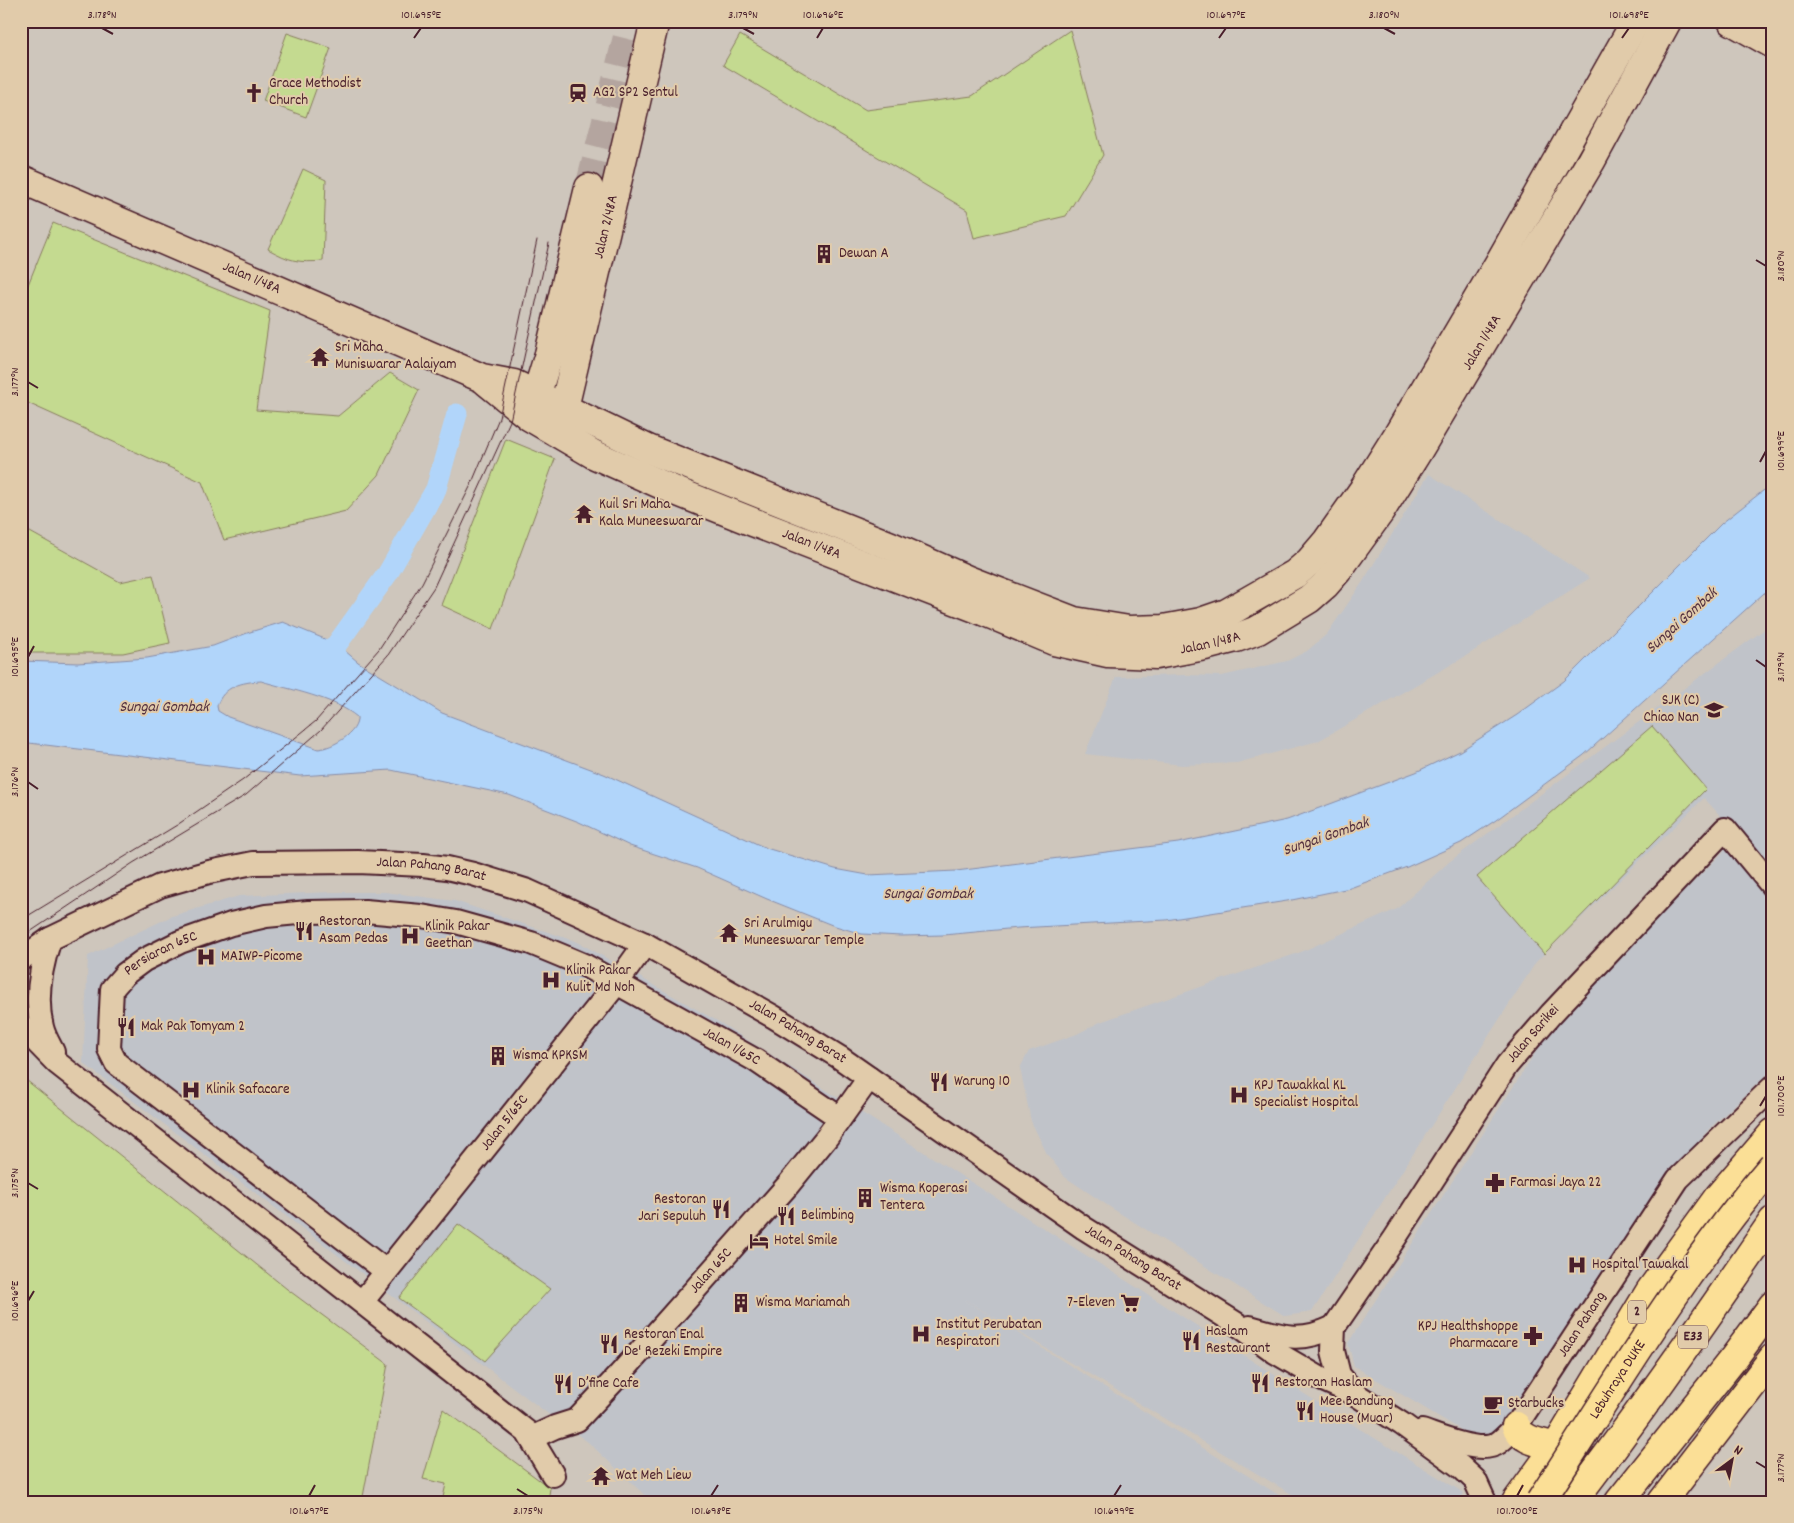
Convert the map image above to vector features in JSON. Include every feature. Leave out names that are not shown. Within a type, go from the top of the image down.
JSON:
[{"type":"main road","name":"Jalan 2/48A","points":[[560,420],[655,21]]},
{"type":"main road","name":"Jalan 1/48A","points":[[21,179],[482,378],[514,384],[533,406],[560,420],[648,449],[891,546],[968,580],[1074,620],[1129,630],[1163,630],[1201,622],[1227,613],[1295,574],[1309,562],[1327,541],[1397,436],[1499,263],[1636,21]]},
{"type":"main road","name":"Jalan 1/48A","points":[[560,420],[593,454],[678,492],[978,609],[1054,641],[1108,653],[1156,655],[1205,646],[1258,630],[1309,599],[1325,585],[1380,512],[1418,452],[1591,160],[1667,21]]},
{"type":"main road","points":[[1732,21],[1773,44]]},
{"type":"main road","name":"Jalan 2/48A","points":[[533,406],[549,354],[589,188]]},
{"type":"main road","points":[[753,522],[761,493]]},
{"type":"main road","name":"2","points":[[1516,1502],[1556,1447],[1650,1291],[1719,1196],[1773,1133]]},
{"type":"main road","points":[[1773,1149],[1768,1161],[1766,1177],[1773,1191]]},
{"type":"main road","name":"Lebuhraya DUKE","points":[[1540,1502],[1692,1267],[1752,1189],[1773,1165]]},
{"type":"main road","name":"E33","points":[[1572,1502],[1717,1303],[1773,1221]]},
{"type":"main road","points":[[1619,1502],[1733,1359],[1773,1305]]},
{"type":"main road","points":[[1662,1502],[1773,1358]]},
{"type":"main road","points":[[1516,1426],[1519,1434],[1525,1438],[1556,1447]]},
{"type":"street","name":"Jalan Sarikei","points":[[1355,1394],[1339,1375],[1332,1351],[1334,1327],[1507,1065],[1550,1014],[1725,830],[1773,887]]},
{"type":"street","name":"Jalan Pahang Barat","points":[[21,959],[50,939],[160,886],[209,872],[253,863],[358,862],[446,868],[491,878],[546,898],[645,944],[774,1017],[870,1078],[1084,1228],[1237,1324],[1275,1352],[1323,1380],[1355,1394],[1402,1424],[1461,1467],[1474,1480],[1485,1502]]},
{"type":"street","name":"Persiaran 65C","points":[[386,1271],[116,1063],[109,1049],[112,989],[125,974],[144,960],[204,932],[266,916],[320,911],[365,911],[421,916],[456,922],[531,943],[586,966],[617,983]]},
{"type":"street","points":[[50,939],[42,968],[40,1013],[42,1028],[57,1063]]},
{"type":"street","name":"Jalan 5/65C","points":[[362,1302],[617,983],[645,944]]},
{"type":"street","name":"Jalan 1/65C","points":[[617,983],[755,1060],[840,1118]]},
{"type":"street","points":[[21,1026],[57,1063],[527,1432],[553,1475]]},
{"type":"street","points":[[21,1048],[57,1063]]},
{"type":"street","name":"Jalan 65C","points":[[532,1438],[555,1426],[577,1420],[649,1343],[788,1185],[827,1137],[870,1078]]},
{"type":"street","name":"Jalan Pahang","points":[[1402,1424],[1440,1438],[1485,1448],[1497,1444],[1516,1426],[1678,1179],[1773,1087]]},
{"type":"street","points":[[1237,1324],[1288,1338],[1311,1336],[1334,1327]]},
{"type":"shaded area","points":[[1429,474],[1590,578],[1461,659],[1318,741],[1237,763],[1182,765],[1085,754],[1116,677],[1222,676],[1287,661],[1307,651],[1327,634],[1362,583]]},
{"type":"shaded area","name":"KPJ Tawakkal KL Specialist Hospital","points":[[1773,623],[1773,873],[1704,798],[1536,962],[1312,1312],[1285,1316],[1065,1177],[1047,1154],[1031,1121],[1020,1068],[1029,1051],[1077,1034],[1100,1022],[1301,952],[1397,909],[1449,862]]},
{"type":"shaded area","points":[[1729,846],[1773,899],[1773,1069],[1710,1128],[1670,1174],[1509,1422],[1491,1438],[1478,1440],[1354,1366],[1348,1343],[1555,1022]]},
{"type":"shaded area","points":[[385,892],[455,901],[578,942],[719,1022],[1350,1423],[1464,1493],[1459,1502],[1305,1502],[963,1299],[1290,1502],[652,1502],[588,1442],[83,1063],[88,956],[172,916],[239,896]]},
{"type":"green space","points":[[1070,30],[1103,155],[1066,216],[974,238],[967,210],[723,65],[740,35],[866,110],[972,96]]},
{"type":"green space","points":[[287,33],[331,48],[306,117],[263,101]]},
{"type":"green space","points":[[303,169],[326,180],[323,261],[307,262],[294,260],[268,249]]},
{"type":"green space","points":[[53,223],[270,311],[256,410],[338,416],[390,373],[419,390],[379,475],[346,511],[224,540],[202,482],[21,400],[21,302]]},
{"type":"green space","points":[[506,439],[555,459],[493,629],[441,605]]},
{"type":"green space","points":[[21,527],[120,582],[153,575],[170,643],[123,653],[21,653]]},
{"type":"green space","points":[[1652,726],[1706,789],[1544,954],[1477,877]]},
{"type":"green space","points":[[21,1076],[287,1289],[388,1364],[362,1502],[21,1502]]},
{"type":"green space","points":[[458,1224],[550,1289],[485,1361],[399,1298]]},
{"type":"green space","points":[[443,1409],[550,1488],[548,1502],[442,1502],[446,1484],[423,1479]]},
{"type":"water","name":"Sungai Gombak","points":[[1773,483],[1773,585],[1584,755],[1496,820],[1461,843],[1407,867],[1350,888],[1287,901],[1166,920],[1018,928],[944,935],[901,936],[862,934],[832,925],[767,899],[697,868],[630,846],[579,822],[509,795],[391,770],[300,776],[21,742],[21,661],[78,663],[147,658],[213,646],[283,622],[337,644],[358,662],[442,713],[604,774],[766,848],[835,869],[868,875],[956,871],[1178,843],[1287,820],[1416,772],[1460,751],[1517,715],[1564,681],[1722,523]],"holes":[[[261,681],[336,704],[357,717],[354,729],[337,743],[318,749],[228,717],[218,711],[217,706],[220,699],[234,686]]]},
{"type":"waterway","points":[[319,665],[337,644],[388,573],[436,489],[457,414]]},
{"type":"tunnel","points":[[589,188],[631,21]]},
{"type":"tram line","points":[[21,920],[177,825],[243,780],[316,721],[379,649],[422,583],[471,485],[499,418],[537,240]]},
{"type":"tram line","points":[[21,938],[133,863],[246,795],[321,730],[388,655],[434,587],[510,421],[549,243]]},
{"type":"place","name":"Grace Methodist Church","points":[[254,93]]},
{"type":"place","name":"AG2 SP2 Sentul","points":[[578,93]]},
{"type":"place","name":"Dewan A","points":[[824,254]]},
{"type":"place","name":"Sri Maha Muniswarar Aalaiyam","points":[[320,357]]},
{"type":"place","name":"Kuil Sri Maha Kala Muneeswarar","points":[[584,514]]},
{"type":"place","name":"SJK (C) Chiao Nan","points":[[1714,710]]},
{"type":"place","name":"Restoran Asam Pedas","points":[[304,931]]},
{"type":"place","name":"Sri Arulmigu Muneeswarar Temple","points":[[729,933]]},
{"type":"place","name":"Klinik Pakar Geethan","points":[[410,936]]},
{"type":"place","name":"MAIWP-Picome","points":[[206,957]]},
{"type":"place","name":"Klinik Pakar Kulit Md Noh","points":[[551,980]]},
{"type":"place","name":"Mak Pak Tomyam 2","points":[[126,1027]]},
{"type":"place","name":"Wisma KPKSM","points":[[498,1056]]},
{"type":"place","name":"Warung 10","points":[[939,1082]]},
{"type":"place","name":"Klinik Safacare","points":[[191,1090]]},
{"type":"place","name":"KPJ Tawakkal KL Specialist Hospital","points":[[1239,1095]]},
{"type":"place","name":"Farmasi Jaya 22","points":[[1495,1183]]},
{"type":"place","name":"Wisma Koperasi Tentera","points":[[865,1198]]},
{"type":"place","name":"Restoran Jari Sepuluh","points":[[721,1209]]},
{"type":"place","name":"Belimbing","points":[[786,1216]]},
{"type":"place","name":"Hotel Smile","points":[[759,1241]]},
{"type":"place","name":"Hospital Tawakal","points":[[1577,1265]]},
{"type":"place","name":"Wisma Mariamah","points":[[741,1303]]},
{"type":"place","name":"7-Eleven","points":[[1130,1303]]},
{"type":"place","name":"Institut Perubatan Respiratori","points":[[921,1334]]},
{"type":"place","name":"KPJ Healthshoppe Pharmacare","points":[[1533,1336]]},
{"type":"place","name":"Haslam Restaurant","points":[[1191,1341]]},
{"type":"place","name":"Restoran Enal De' Rezeki Empire","points":[[609,1344]]},
{"type":"place","name":"Restoran Haslam","points":[[1260,1383]]},
{"type":"place","name":"D’fine Cafe","points":[[563,1384]]},
{"type":"place","name":"Starbucks","points":[[1493,1404]]},
{"type":"place","name":"Mee Bandung House (Muar)","points":[[1305,1411]]},
{"type":"place","name":"Wat Meh Liew","points":[[601,1476]]}]
